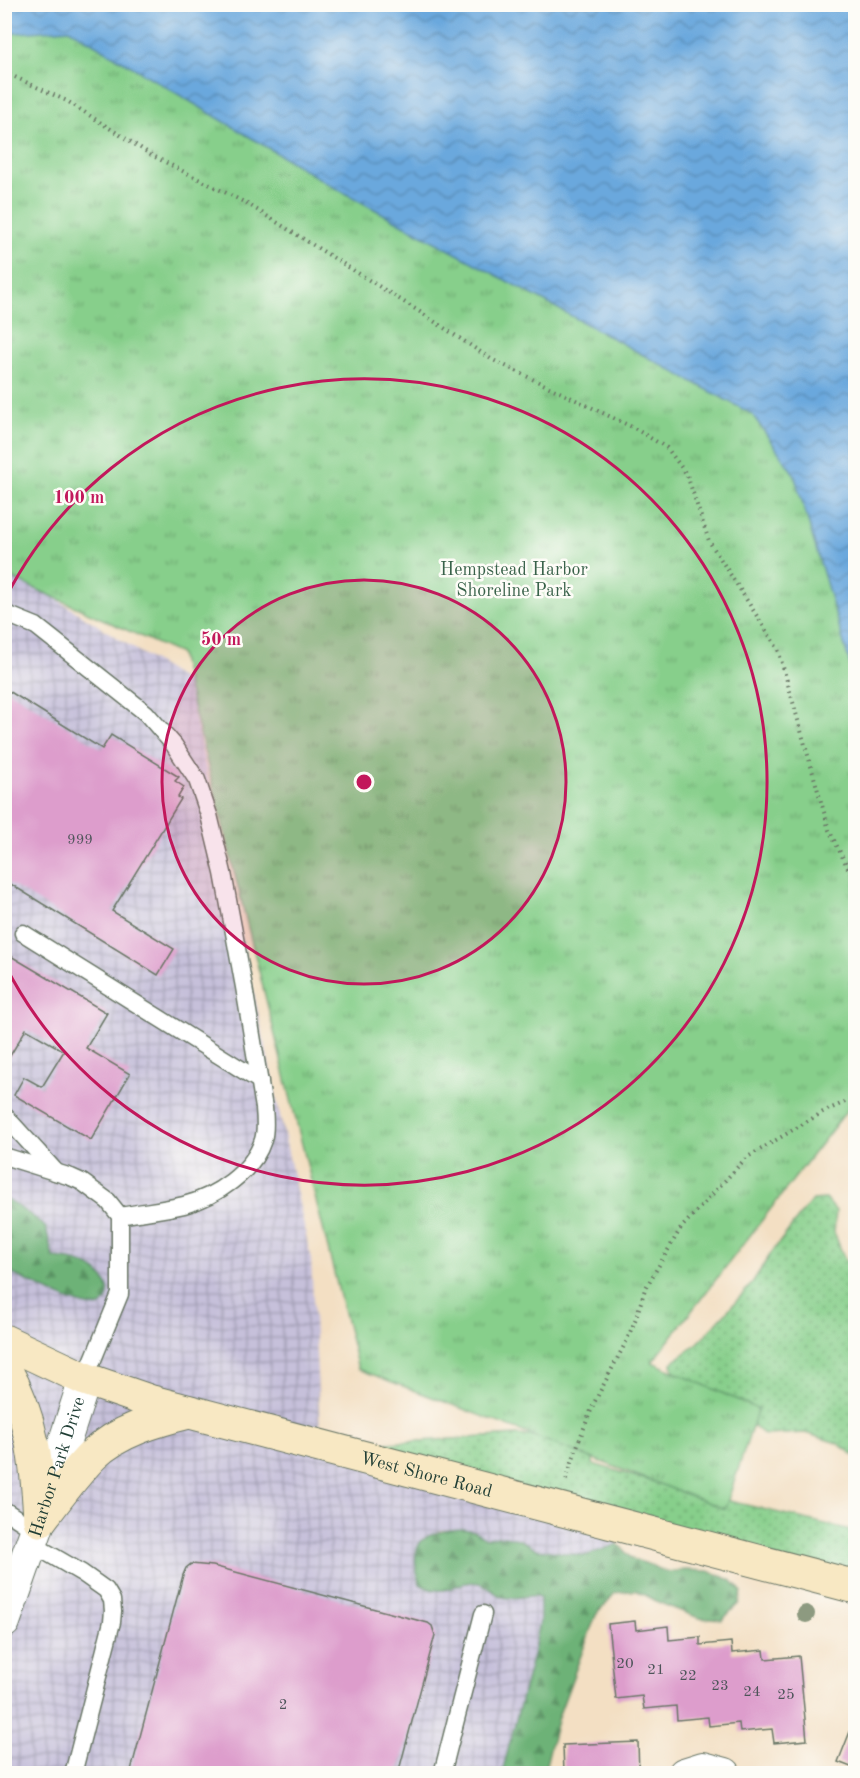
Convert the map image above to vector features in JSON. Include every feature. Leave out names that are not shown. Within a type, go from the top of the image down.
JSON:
[{"type":"main road","name":"West Shore Road","points":[[4,1341],[85,1379],[152,1402],[855,1587]]},
{"type":"main road","points":[[4,1367],[15,1387],[29,1424],[37,1473],[36,1532]]},
{"type":"main road","points":[[36,1532],[76,1473],[94,1454],[134,1430],[157,1420],[190,1412]]},
{"type":"street","name":"Harbor Park Drive","points":[[4,1622],[36,1532],[85,1379]]},
{"type":"street","points":[[684,1773],[704,1768],[725,1773]]},
{"type":"lane","points":[[4,613],[36,626],[146,713],[174,745],[197,780],[210,815],[223,873],[260,1081],[265,1116],[264,1138],[251,1162],[228,1183],[209,1195],[186,1205],[120,1216]]},
{"type":"lane","points":[[23,933],[260,1081]]},
{"type":"lane","points":[[4,1115],[56,1172]]},
{"type":"lane","points":[[4,1156],[82,1182],[99,1193],[120,1216],[120,1294],[85,1379]]},
{"type":"lane","points":[[4,1510],[36,1532],[82,1573],[106,1590],[112,1600],[112,1622],[73,1773]]},
{"type":"lane","points":[[442,1773],[483,1614]]},
{"type":"path","points":[[4,72],[67,101],[153,156],[246,203],[492,360],[634,428],[667,448],[687,475],[708,541],[778,649],[829,830],[855,884]]},
{"type":"path","points":[[565,1483],[594,1402],[626,1342],[645,1289],[681,1228],[746,1158],[823,1112],[855,1097]]},
{"type":"shaded area","points":[[4,566],[187,682],[311,1259],[321,1447],[623,1525],[618,1544],[585,1556],[537,1549],[518,1539],[505,1536],[486,1538],[474,1531],[463,1529],[442,1530],[427,1536],[442,1591],[468,1582],[480,1583],[501,1596],[511,1598],[534,1595],[540,1597],[540,1622],[534,1651],[502,1773],[5,1773]]},
{"type":"green space","name":"Hempstead Harbor Shoreline Park","points":[[5,5],[129,5],[856,401],[855,1100],[652,1362],[758,1409],[725,1509],[358,1369],[180,654],[5,575]]},
{"type":"green space","points":[[5,1198],[46,1228],[53,1258],[79,1262],[100,1275],[108,1287],[108,1296],[103,1304],[95,1307],[86,1306],[50,1292],[5,1270]]},
{"type":"green space","points":[[826,1199],[836,1211],[834,1232],[845,1260],[855,1266],[855,1456],[837,1443],[805,1433],[765,1435],[744,1420],[677,1390],[672,1363],[698,1343],[750,1286],[772,1252],[812,1200]]},
{"type":"green space","points":[[517,1435],[544,1437],[593,1459],[593,1464],[671,1487],[855,1531],[855,1587],[321,1447]]},
{"type":"green space","points":[[463,1529],[474,1531],[486,1538],[505,1536],[518,1539],[537,1549],[585,1556],[618,1544],[632,1559],[666,1572],[709,1571],[731,1580],[742,1592],[739,1603],[722,1620],[699,1618],[660,1603],[636,1590],[615,1593],[596,1615],[557,1720],[544,1773],[502,1773],[534,1651],[540,1622],[540,1597],[503,1597],[479,1583],[470,1582],[445,1590],[430,1589],[420,1584],[415,1558],[421,1542],[437,1533]]},
{"type":"water","points":[[5,4],[855,5],[855,681],[794,474],[752,414],[330,185],[69,29],[5,34]]},
{"type":"building","points":[[4,688],[102,749],[111,735],[179,777],[175,781],[184,787],[178,797],[181,799],[112,911],[174,949],[158,975],[4,880]]},
{"type":"building","points":[[4,952],[107,1013],[86,1048],[130,1074],[91,1140],[14,1095],[24,1077],[42,1087],[64,1051],[26,1029],[4,1066]]},
{"type":"building","points":[[191,1564],[213,1566],[428,1623],[432,1626],[435,1635],[398,1774],[130,1774],[183,1575]]},
{"type":"building","points":[[635,1621],[636,1630],[668,1626],[669,1640],[700,1637],[700,1645],[731,1642],[732,1653],[764,1650],[765,1659],[799,1656],[807,1740],[774,1743],[772,1729],[740,1732],[739,1723],[709,1726],[708,1717],[677,1720],[676,1706],[644,1709],[642,1696],[616,1699],[608,1624]]},
{"type":"building","points":[[856,1719],[856,1769],[838,1762]]},
{"type":"building","points":[[638,1742],[639,1774],[564,1774],[563,1745]]}]
